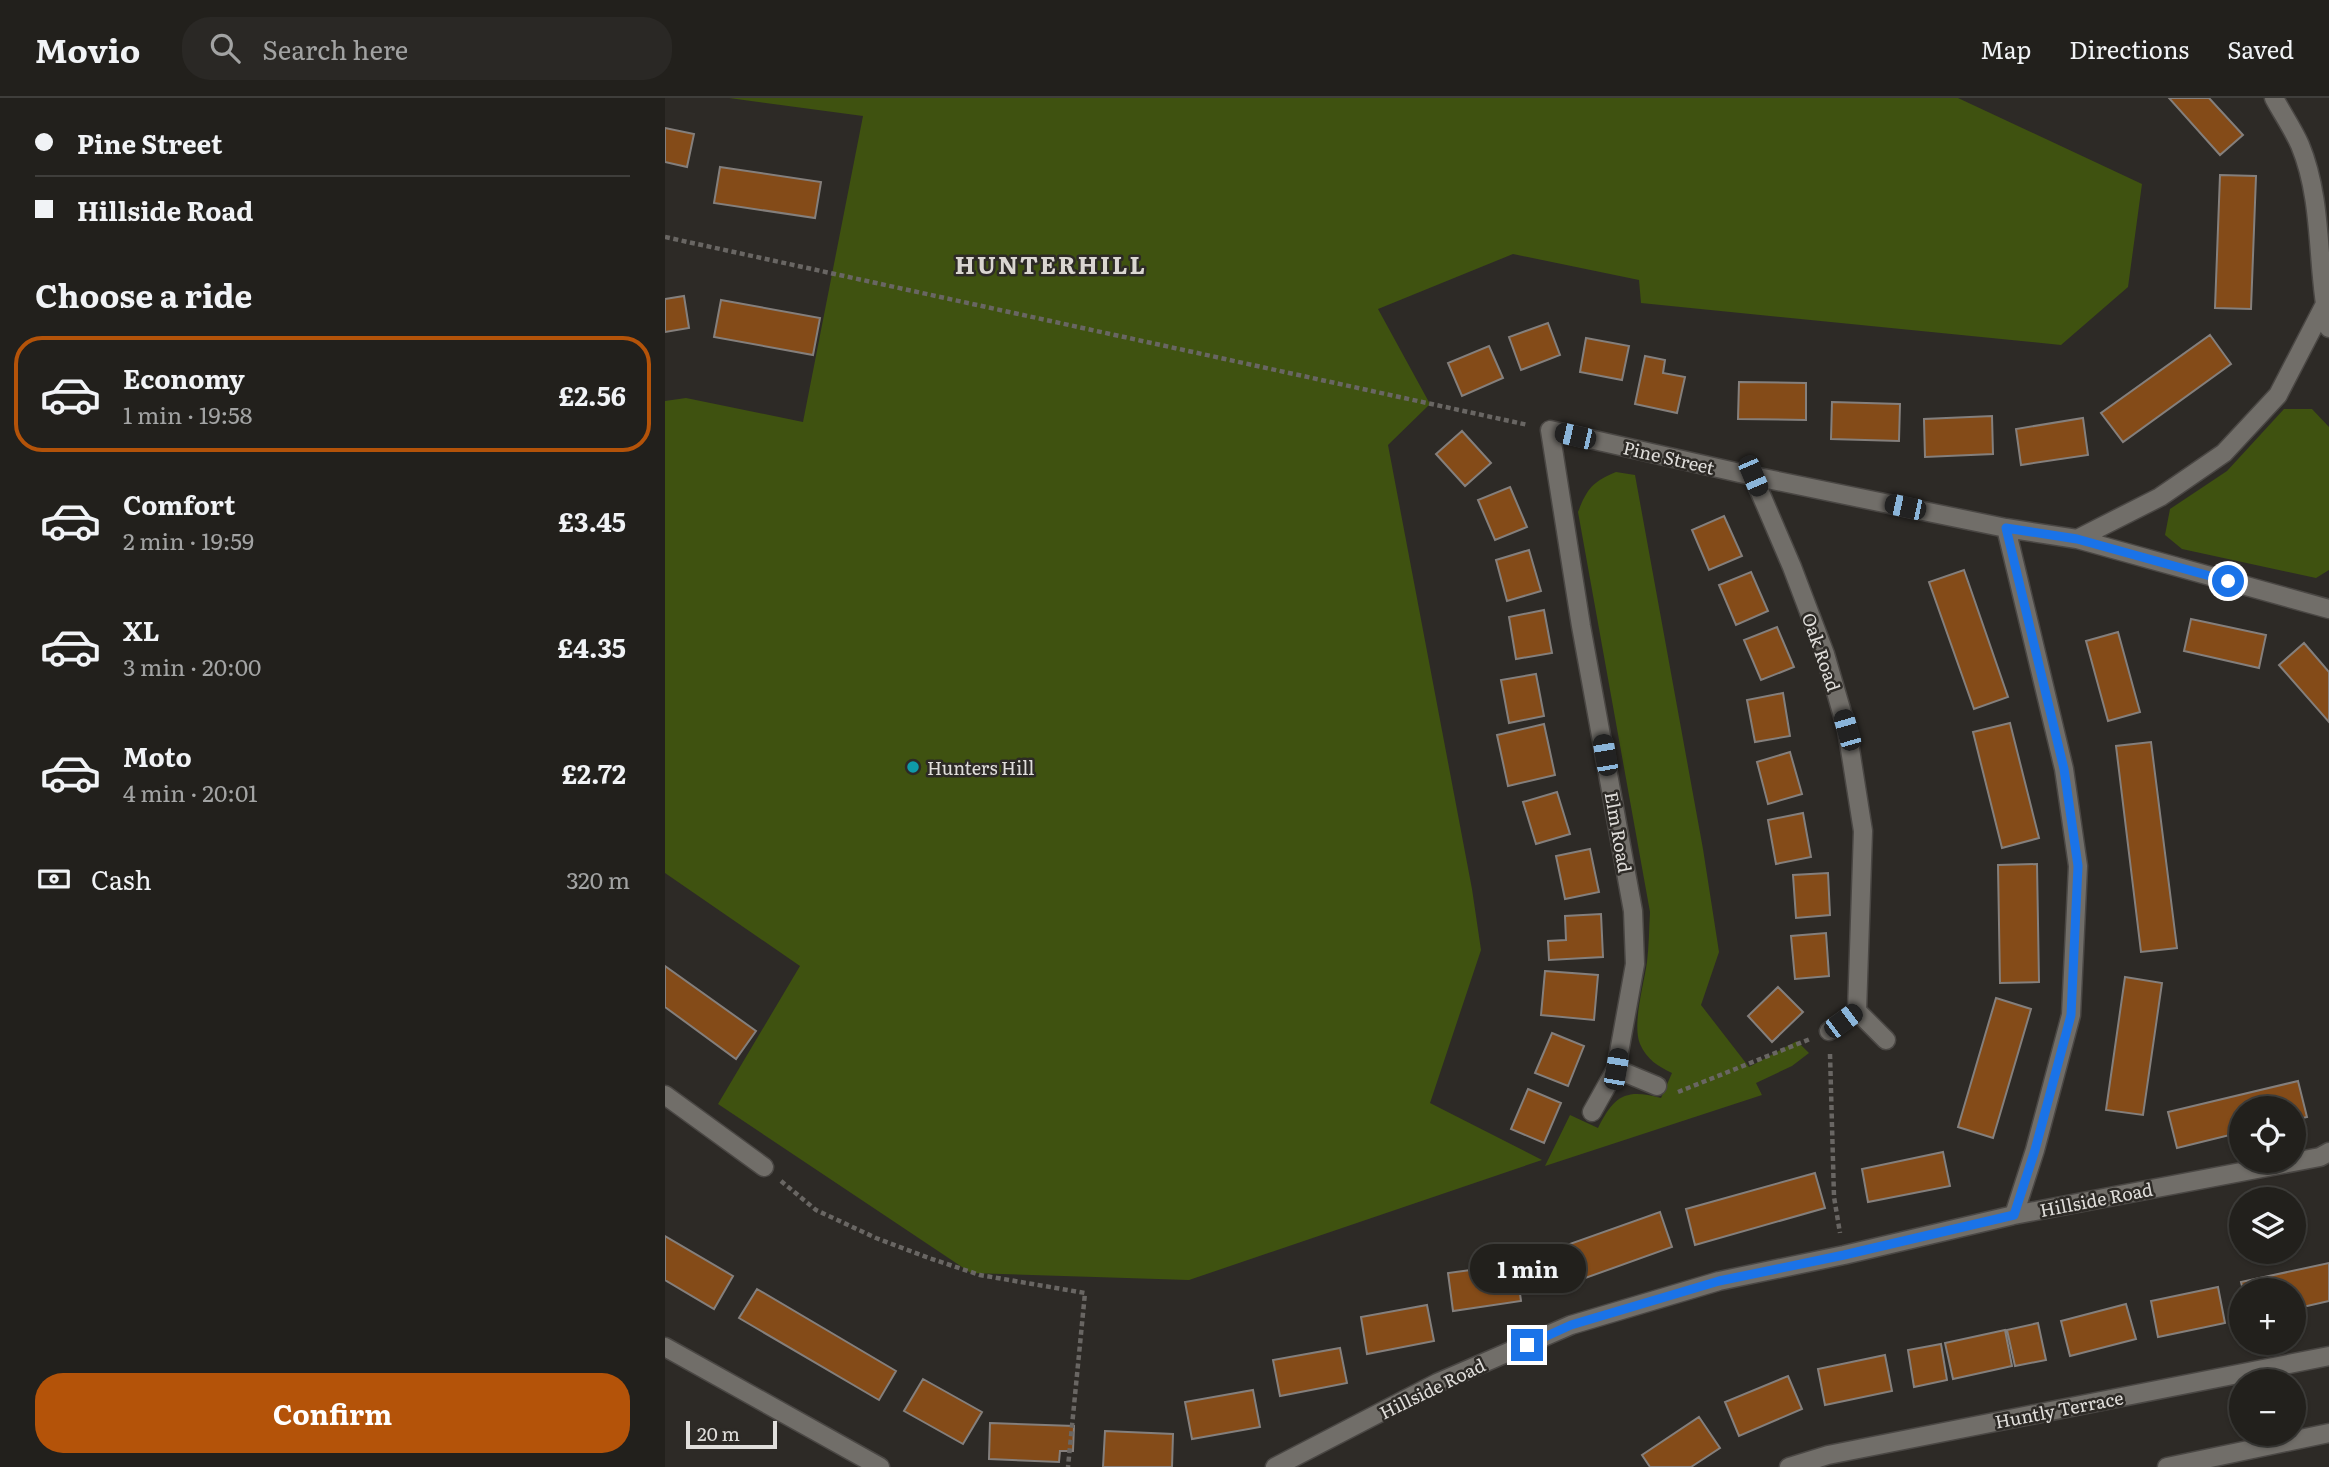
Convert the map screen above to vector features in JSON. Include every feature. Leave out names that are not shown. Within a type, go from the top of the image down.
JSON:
[{"type":"street","points":[[2273,98],[2301,146],[2315,200],[2324,306],[2329,328]]},
{"type":"street","points":[[2077,539],[2160,497],[2224,453],[2278,394],[2324,306]]},
{"type":"street","name":"Pine Street","points":[[1550,430],[1753,476],[2006,528],[2077,539],[2329,609]]},
{"type":"street","name":"Elm Road","points":[[1550,430],[1581,625],[1633,911],[1635,964],[1616,1069],[1592,1112]]},
{"type":"street","name":"Oak Road","points":[[1753,476],[1825,654],[1847,730],[1863,831],[1857,1011]]},
{"type":"street","points":[[2006,528],[2064,769],[2078,866],[2071,1015],[2035,1150],[2014,1215]]},
{"type":"street","points":[[1829,1031],[1857,1011],[1887,1040]]},
{"type":"street","points":[[1616,1069],[1657,1086]]},
{"type":"street","points":[[665,1095],[764,1167]]},
{"type":"street","name":"Hillside Road","points":[[1275,1467],[1437,1383],[1571,1325],[1719,1281],[2014,1215],[2320,1157],[2329,1152]]},
{"type":"street","points":[[665,1347],[880,1467]]},
{"type":"street","name":"Huntly Terrace","points":[[1789,1467],[1828,1455],[2329,1356]]},
{"type":"street","points":[[2167,1467],[2329,1433]]},
{"type":"path","points":[[665,237],[1550,430]]},
{"type":"path","points":[[1657,1086],[1672,1095],[1829,1031],[1834,1197],[1844,1255]]},
{"type":"path","points":[[764,1167],[817,1210],[876,1238],[980,1275],[1085,1293],[1068,1467]]},
{"type":"green space","points":[[729,98],[1958,98],[2142,184],[2128,287],[2061,345],[1641,303],[1639,280],[1513,254],[1378,309],[1430,404],[1388,445],[1472,889],[1481,950],[1430,1103],[1542,1160],[1189,1280],[971,1273],[718,1104],[800,966],[665,873],[665,401],[686,398],[803,422],[863,116]]},
{"type":"green space","points":[[2284,409],[2312,409],[2329,427],[2329,570],[2316,578],[2182,549],[2165,535],[2170,509],[2227,471]]},
{"type":"green space","points":[[1616,472],[1635,475],[1703,849],[1719,952],[1701,1005],[1749,1067],[1797,1041],[1809,1053],[1792,1066],[1756,1083],[1762,1095],[1545,1166],[1570,1115],[1598,1128],[1610,1108],[1622,1097],[1638,1094],[1661,1098],[1672,1073],[1650,1058],[1643,1050],[1638,1036],[1650,912],[1578,512],[1591,487]]},
{"type":"building","points":[[2169,98],[2209,98],[2243,135],[2220,155]]},
{"type":"building","points":[[665,128],[694,134],[687,167],[665,162]]},
{"type":"building","points":[[720,167],[821,182],[815,218],[714,203]]},
{"type":"building","points":[[2220,175],[2256,176],[2251,309],[2215,308]]},
{"type":"building","points":[[684,296],[689,328],[665,332],[665,299]]},
{"type":"building","points":[[721,300],[820,318],[813,355],[714,337]]},
{"type":"building","points":[[1548,323],[1560,355],[1521,370],[1509,337]]},
{"type":"building","points":[[2210,335],[2231,364],[2123,442],[2101,413]]},
{"type":"building","points":[[1586,338],[1629,346],[1622,380],[1580,372]]},
{"type":"building","points":[[1489,346],[1503,378],[1462,396],[1448,363]]},
{"type":"building","points":[[1645,356],[1665,360],[1663,373],[1685,377],[1677,413],[1635,404]]},
{"type":"building","points":[[1739,382],[1806,383],[1806,420],[1738,419]]},
{"type":"building","points":[[1832,402],[1900,404],[1899,441],[1831,439]]},
{"type":"building","points":[[1992,416],[1993,454],[1925,457],[1924,419]]},
{"type":"building","points":[[2083,418],[2088,455],[2021,465],[2016,429]]},
{"type":"building","points":[[1462,431],[1491,463],[1465,486],[1436,454]]},
{"type":"building","points":[[1510,487],[1527,527],[1495,540],[1478,500]]},
{"type":"building","points":[[1724,516],[1742,556],[1709,570],[1692,530]]},
{"type":"building","points":[[1529,550],[1541,591],[1507,601],[1496,560]]},
{"type":"building","points":[[1964,570],[2008,697],[1974,709],[1929,582]]},
{"type":"building","points":[[1751,572],[1768,611],[1736,625],[1719,585]]},
{"type":"building","points":[[1544,610],[1552,653],[1516,659],[1509,617]]},
{"type":"building","points":[[2191,619],[2266,635],[2259,668],[2184,651]]},
{"type":"building","points":[[1777,627],[1794,667],[1761,680],[1744,640]]},
{"type":"building","points":[[2118,632],[2140,712],[2108,721],[2086,641]]},
{"type":"building","points":[[2304,643],[2329,672],[2329,722],[2279,665]]},
{"type":"building","points":[[1536,674],[1544,716],[1509,723],[1501,680]]},
{"type":"building","points":[[1783,693],[1790,736],[1755,742],[1747,700]]},
{"type":"building","points":[[2010,723],[2039,838],[2002,848],[1973,732]]},
{"type":"building","points":[[1544,724],[1555,775],[1508,786],[1497,735]]},
{"type":"building","points":[[2151,742],[2177,948],[2141,952],[2116,746]]},
{"type":"building","points":[[1790,752],[1802,794],[1768,804],[1757,762]]},
{"type":"building","points":[[1557,792],[1570,834],[1536,844],[1523,802]]},
{"type":"building","points":[[1803,813],[1811,857],[1776,864],[1768,820]]},
{"type":"building","points":[[1590,849],[1599,892],[1565,899],[1556,856]]},
{"type":"building","points":[[2037,864],[2039,982],[2000,983],[1998,865]]},
{"type":"building","points":[[1828,873],[1830,915],[1796,918],[1793,875]]},
{"type":"building","points":[[1601,914],[1603,957],[1549,960],[1548,941],[1566,940],[1565,916]]},
{"type":"building","points":[[1826,933],[1829,976],[1795,979],[1791,936]]},
{"type":"building","points":[[665,966],[756,1031],[736,1059],[665,1007]]},
{"type":"building","points":[[1545,971],[1598,975],[1594,1020],[1541,1015]]},
{"type":"building","points":[[2125,977],[2162,983],[2143,1115],[2106,1110]]},
{"type":"building","points":[[1778,987],[1803,1012],[1772,1042],[1748,1016]]},
{"type":"building","points":[[1996,998],[2031,1009],[1993,1138],[1958,1127]]},
{"type":"building","points":[[1552,1033],[1584,1046],[1568,1086],[1535,1073]]},
{"type":"building","points":[[2298,1081],[2302,1096],[2235,1096]]},
{"type":"building","points":[[1528,1089],[1561,1103],[1544,1143],[1511,1129]]},
{"type":"building","points":[[2229,1097],[2229,1135],[2177,1148],[2168,1112]]},
{"type":"building","points":[[1943,1152],[1950,1186],[1868,1202],[1862,1169]]},
{"type":"building","points":[[1815,1173],[1825,1208],[1695,1245],[1686,1209]]},
{"type":"building","points":[[1660,1212],[1672,1247],[1546,1292],[1533,1257]]},
{"type":"building","points":[[665,1236],[733,1276],[714,1309],[665,1280]]},
{"type":"building","points":[[2329,1263],[2329,1301],[2306,1306],[2306,1278],[2260,1278]]},
{"type":"building","points":[[1516,1264],[1521,1301],[1453,1311],[1448,1273]]},
{"type":"building","points":[[2218,1287],[2225,1323],[2158,1337],[2151,1301]]},
{"type":"building","points":[[757,1289],[896,1371],[879,1400],[739,1318]]},
{"type":"building","points":[[2126,1304],[2136,1339],[2070,1356],[2061,1321]]},
{"type":"building","points":[[1427,1305],[1434,1341],[1367,1354],[1361,1317]]},
{"type":"building","points":[[2038,1323],[2046,1360],[2015,1366],[2007,1330]]},
{"type":"building","points":[[2005,1330],[2012,1366],[1953,1379],[1945,1343]]},
{"type":"building","points":[[1941,1344],[1947,1380],[1914,1387],[1908,1350]]},
{"type":"building","points":[[1340,1348],[1347,1383],[1280,1396],[1273,1360]]},
{"type":"building","points":[[1885,1355],[1892,1391],[1825,1405],[1818,1369]]},
{"type":"building","points":[[1788,1376],[1802,1409],[1739,1436],[1725,1402]]},
{"type":"building","points":[[923,1379],[982,1412],[963,1444],[904,1411]]},
{"type":"building","points":[[1253,1390],[1260,1427],[1192,1439],[1185,1402]]},
{"type":"building","points":[[1699,1417],[1720,1448],[1691,1467],[1650,1467],[1642,1455]]},
{"type":"building","points":[[990,1423],[1074,1426],[1073,1451],[1060,1451],[1059,1462],[989,1459]]},
{"type":"building","points":[[1105,1431],[1173,1434],[1172,1467],[1103,1467]]},
{"type":"place","name":"Hunters Hill","points":[[913,767]]},
{"type":"district","name":"HUNTERHILL","points":[[1051,263]]},
{"type":"route","points":[[1527,1345],[1571,1325],[1719,1281],[2014,1215],[2035,1150],[2071,1015],[2078,866],[2064,769],[2006,528],[2077,539],[2228,581]]}]
